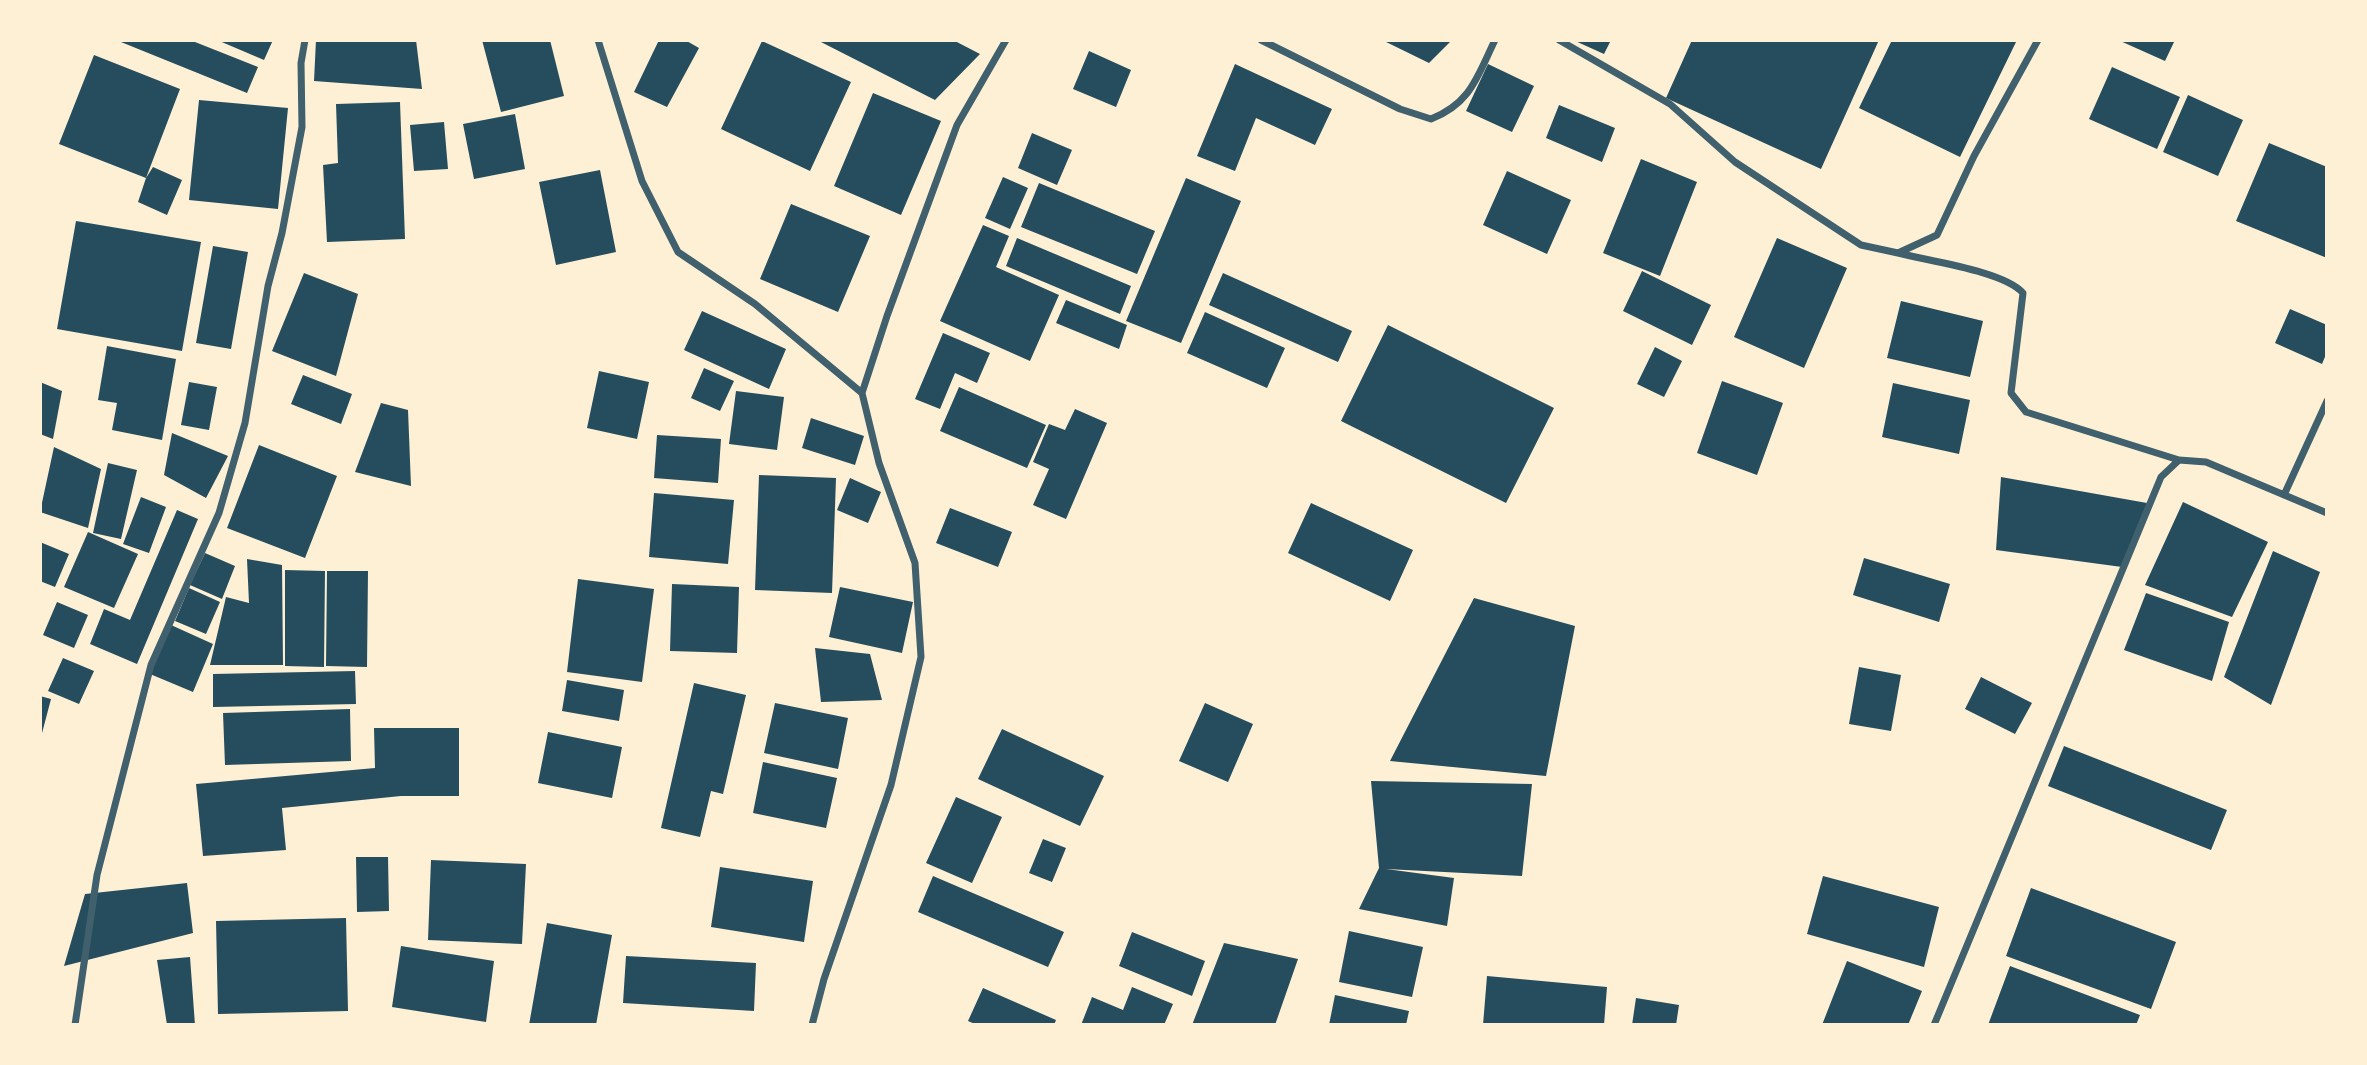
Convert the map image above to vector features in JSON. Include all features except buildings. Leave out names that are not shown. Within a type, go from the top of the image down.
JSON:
[{"type":"street","points":[[75,1025],[97,875],[151,665],[219,513],[245,423],[268,286],[282,233],[302,127],[301,62],[305,40]]},
{"type":"street","points":[[598,40],[642,181],[678,253],[755,304],[862,393]]},
{"type":"street","points":[[812,1025],[824,979],[891,785],[921,657],[915,564],[879,463],[862,393],[887,316],[957,125],[1006,40]]},
{"type":"street","points":[[1261,40],[1400,109],[1431,119],[1451,111],[1466,98],[1495,40]]},
{"type":"street","points":[[1559,40],[1670,104],[1735,162],[1861,245],[2016,285],[2023,293],[2011,393],[2026,412],[2179,460],[2206,462],[2327,513]]},
{"type":"street","points":[[1898,253],[1937,235],[1974,156],[2038,40]]},
{"type":"street","points":[[2284,495],[2327,401]]},
{"type":"street","points":[[1934,1025],[2161,477],[2179,460]]}]
